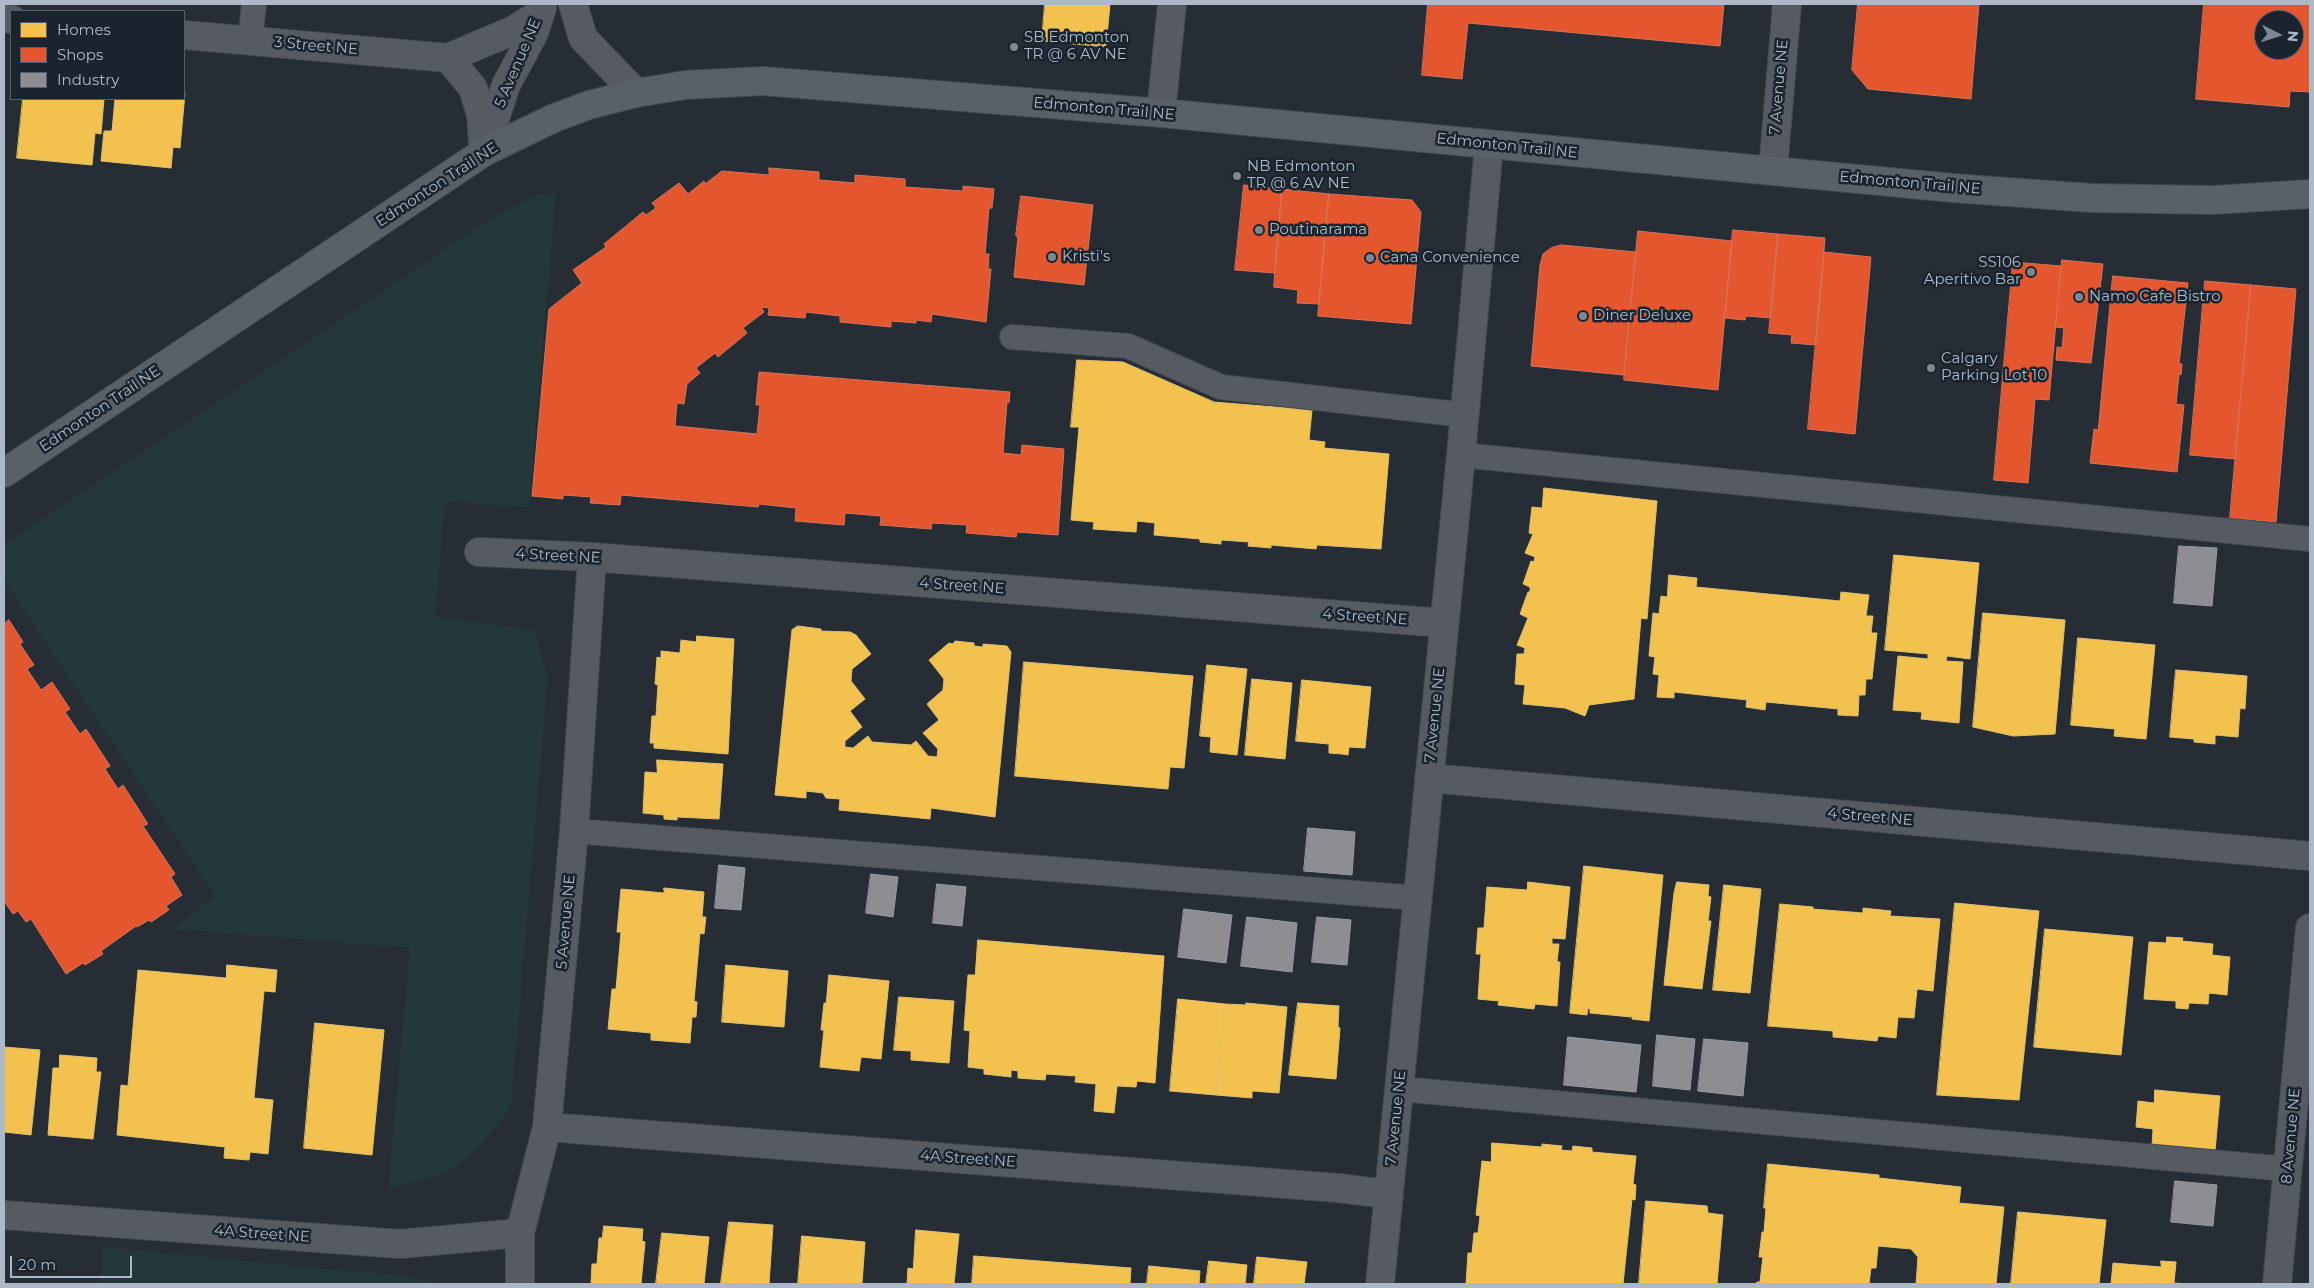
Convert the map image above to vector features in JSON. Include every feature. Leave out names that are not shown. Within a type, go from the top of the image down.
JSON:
[{"type":"main road","name":"Edmonton Trail NE","points":[[4,473],[484,152],[554,118],[589,105],[685,85],[763,81],[1161,113],[1953,188],[2133,200],[2213,200],[2310,194]]},
{"type":"street","points":[[573,4],[584,38],[636,94]]},
{"type":"street","points":[[1161,113],[1172,4]]},
{"type":"street","name":"7 Avenue NE","points":[[1773,170],[1787,4]]},
{"type":"street","name":"3 Street NE","points":[[185,34],[448,58],[507,34],[541,9]]},
{"type":"street","name":"5 Avenue NE","points":[[484,152],[506,85],[534,33],[541,9]]},
{"type":"street","points":[[448,58],[472,88],[480,115],[484,152]]},
{"type":"street","name":"7 Avenue NE","points":[[1380,1284],[1465,415],[1489,145]]},
{"type":"street","name":"4 Street NE","points":[[479,552],[592,557],[1444,623]]},
{"type":"street","name":"5 Avenue NE","points":[[520,1284],[520,1233],[547,1127],[574,830],[592,557]]},
{"type":"street","name":"4 Street NE","points":[[1429,778],[2310,856]]},
{"type":"street","name":"8 Avenue NE","points":[[2276,1284],[2310,928]]},
{"type":"street","name":"4A Street NE","points":[[547,1127],[1338,1188],[1388,1194]]},
{"type":"street","name":"4A Street NE","points":[[4,1215],[400,1244],[520,1233]]},
{"type":"lane","points":[[250,41],[254,4]]},
{"type":"lane","points":[[1012,337],[1128,346],[1221,387],[1465,415]]},
{"type":"lane","points":[[1461,456],[2310,539]]},
{"type":"lane","points":[[574,830],[1417,898]]},
{"type":"lane","points":[[1400,1089],[2288,1169]]},
{"type":"green space","points":[[556,193],[529,508],[445,501],[435,617],[534,630],[548,677],[511,1105],[482,1144],[453,1168],[416,1182],[388,1189],[410,948],[172,929],[215,896],[4,580],[4,545],[485,222],[537,195]]},
{"type":"green space","points":[[103,1247],[413,1277],[437,1284],[100,1284]]},
{"type":"building: Homes","points":[[1045,4],[1110,4],[1106,47],[1042,41]]},
{"type":"building: Homes","points":[[23,100],[104,100],[101,134],[95,133],[92,165],[17,158]]},
{"type":"building: Homes","points":[[115,100],[184,100],[180,148],[173,147],[171,168],[101,161],[104,131],[112,131]]},
{"type":"building: Homes","points":[[1077,360],[1123,362],[1214,402],[1312,410],[1309,440],[1325,442],[1324,448],[1389,454],[1381,549],[1317,545],[1316,549],[1271,545],[1271,548],[1248,546],[1249,542],[1221,540],[1221,544],[1200,542],[1200,539],[1154,535],[1155,523],[1137,521],[1136,532],[1093,529],[1094,522],[1071,520],[1079,427],[1071,427]]},
{"type":"building: Homes","points":[[1544,488],[1657,501],[1647,619],[1641,618],[1634,699],[1589,705],[1585,716],[1565,708],[1523,704],[1525,685],[1515,684],[1517,654],[1524,654],[1525,648],[1517,645],[1528,618],[1520,614],[1528,592],[1530,592],[1530,587],[1523,584],[1531,561],[1534,562],[1535,557],[1525,553],[1533,534],[1529,533],[1532,507],[1542,508]]},
{"type":"building: Homes","points":[[1894,555],[1979,563],[1970,659],[1947,656],[1946,661],[1963,662],[1959,723],[1921,719],[1922,712],[1893,710],[1898,656],[1928,659],[1928,654],[1885,650]]},
{"type":"building: Homes","points":[[1669,575],[1697,578],[1696,587],[1840,601],[1841,592],[1869,595],[1866,616],[1873,616],[1871,633],[1877,633],[1872,679],[1866,679],[1865,695],[1859,695],[1858,716],[1838,715],[1838,709],[1766,702],[1765,710],[1746,707],[1747,700],[1674,692],[1674,698],[1657,697],[1659,675],[1653,674],[1655,657],[1649,656],[1653,613],[1659,614],[1661,596],[1667,597]]},
{"type":"building: Homes","points":[[1983,613],[2065,620],[2055,734],[2013,736],[1973,727]]},
{"type":"building: Homes","points":[[798,626],[821,629],[821,631],[850,632],[856,635],[871,654],[852,669],[851,681],[865,699],[850,711],[862,727],[845,741],[845,747],[853,748],[868,736],[872,742],[911,745],[916,741],[928,756],[937,757],[938,749],[923,733],[939,720],[927,704],[943,690],[944,679],[929,660],[949,643],[953,644],[955,641],[974,643],[974,646],[983,647],[983,644],[1007,646],[1011,652],[995,817],[931,808],[930,819],[839,810],[840,799],[826,798],[823,793],[806,791],[806,798],[775,795],[792,630]]},
{"type":"building: Homes","points":[[697,636],[734,639],[728,754],[654,748],[654,743],[650,743],[652,716],[656,716],[658,685],[655,684],[657,657],[661,658],[661,651],[680,653],[681,640],[696,642]]},
{"type":"building: Homes","points":[[2078,638],[2155,645],[2146,739],[2114,736],[2115,729],[2071,725]]},
{"type":"building: Homes","points":[[1024,662],[1193,676],[1184,768],[1170,767],[1168,789],[1015,776]]},
{"type":"building: Homes","points":[[1207,665],[1247,669],[1237,755],[1210,752],[1211,737],[1200,736]]},
{"type":"building: Homes","points":[[2176,670],[2247,676],[2245,709],[2240,708],[2238,737],[2215,735],[2215,744],[2194,742],[2194,739],[2170,737]]},
{"type":"building: Homes","points":[[1252,679],[1292,683],[1285,759],[1245,755]]},
{"type":"building: Homes","points":[[1302,680],[1371,687],[1365,748],[1349,747],[1348,755],[1329,753],[1329,744],[1296,741]]},
{"type":"building: Homes","points":[[657,760],[723,764],[719,819],[677,817],[677,820],[664,819],[664,815],[643,813],[645,772],[657,773]]},
{"type":"building: Homes","points":[[1584,866],[1663,875],[1649,1021],[1632,1019],[1632,1014],[1631,1017],[1590,1013],[1588,1008],[1587,1015],[1570,1013]]},
{"type":"building: Homes","points":[[1528,882],[1570,887],[1565,939],[1552,938],[1552,944],[1559,944],[1557,962],[1560,962],[1557,1006],[1535,1004],[1534,1009],[1498,1005],[1499,1001],[1478,999],[1481,954],[1476,954],[1478,928],[1484,928],[1487,887],[1527,890]]},
{"type":"building: Homes","points":[[1677,882],[1709,885],[1708,896],[1711,897],[1708,921],[1711,921],[1702,989],[1664,985],[1674,893]]},
{"type":"building: Homes","points":[[1724,885],[1761,889],[1750,993],[1713,990]]},
{"type":"building: Homes","points":[[664,888],[704,892],[702,917],[706,917],[704,934],[700,933],[694,1001],[697,1002],[696,1017],[692,1017],[690,1043],[651,1040],[651,1033],[608,1029],[612,989],[616,989],[621,932],[617,932],[621,889],[664,893]]},
{"type":"building: Homes","points":[[1955,903],[2039,911],[2019,1100],[1937,1095]]},
{"type":"building: Homes","points":[[1780,904],[1863,913],[1863,908],[1891,911],[1890,916],[1940,919],[1933,991],[1917,989],[1914,1018],[1898,1017],[1896,1038],[1878,1036],[1877,1041],[1833,1037],[1833,1031],[1768,1026]]},
{"type":"building: Homes","points":[[2045,929],[2133,937],[2121,1055],[2034,1047]]},
{"type":"building: Homes","points":[[2167,937],[2183,938],[2182,941],[2213,944],[2212,955],[2230,957],[2227,995],[2209,993],[2208,1004],[2189,1003],[2188,1009],[2176,1008],[2176,1001],[2144,999],[2149,942],[2166,943]]},
{"type":"building: Homes","points":[[978,940],[1164,956],[1155,1083],[1137,1081],[1136,1087],[1117,1086],[1114,1113],[1094,1111],[1096,1084],[1075,1082],[1076,1076],[1046,1074],[1045,1080],[1018,1078],[1018,1071],[1011,1070],[1011,1077],[984,1074],[984,1069],[968,1067],[970,1031],[964,1030],[968,975],[975,975]]},
{"type":"building: Homes","points":[[227,965],[277,970],[275,992],[264,991],[254,1098],[273,1100],[268,1154],[250,1152],[249,1160],[224,1158],[225,1147],[117,1135],[121,1085],[128,1086],[138,970],[226,978]]},
{"type":"building: Homes","points":[[726,965],[788,971],[784,1027],[722,1022]]},
{"type":"building: Homes","points":[[829,975],[889,981],[881,1059],[861,1057],[859,1071],[820,1067],[824,1030],[821,1030]]},
{"type":"building: Homes","points":[[899,997],[954,1001],[949,1063],[911,1060],[911,1051],[894,1050]]},
{"type":"building: Homes","points":[[1178,999],[1225,1004],[1216,1095],[1170,1091]]},
{"type":"building: Homes","points":[[1246,1003],[1287,1007],[1279,1093],[1252,1091],[1252,1098],[1216,1095],[1225,1004],[1246,1005]]},
{"type":"building: Homes","points":[[1298,1003],[1339,1006],[1338,1027],[1340,1028],[1336,1079],[1289,1075]]},
{"type":"building: Homes","points":[[315,1023],[384,1030],[372,1155],[304,1148]]},
{"type":"building: Homes","points":[[4,1047],[40,1050],[31,1135],[4,1132]]},
{"type":"building: Homes","points":[[60,1055],[97,1058],[96,1072],[101,1072],[93,1139],[48,1135],[53,1068],[59,1068]]},
{"type":"building: Homes","points":[[2155,1090],[2220,1096],[2215,1151],[2152,1146],[2153,1129],[2136,1127],[2138,1101],[2154,1103]]},
{"type":"building: Homes","points":[[1492,1143],[1542,1147],[1542,1144],[1562,1146],[1561,1150],[1572,1151],[1573,1146],[1592,1148],[1592,1152],[1636,1156],[1633,1184],[1636,1185],[1635,1200],[1632,1199],[1623,1284],[1466,1284],[1468,1253],[1472,1253],[1474,1233],[1478,1233],[1480,1216],[1476,1215],[1482,1161],[1491,1162]]},
{"type":"building: Homes","points":[[1768,1164],[1879,1175],[1879,1178],[1961,1187],[1959,1203],[2004,1207],[1996,1284],[1916,1284],[1918,1257],[1911,1249],[1878,1246],[1876,1268],[1871,1268],[1869,1284],[1756,1284],[1760,1282],[1763,1257],[1759,1257],[1762,1232],[1764,1232]]},
{"type":"building: Homes","points":[[1646,1201],[1707,1206],[1708,1213],[1723,1215],[1717,1284],[1639,1284]]},
{"type":"building: Homes","points":[[2018,1212],[2106,1220],[2099,1284],[2011,1284]]},
{"type":"building: Homes","points":[[729,1222],[773,1225],[769,1284],[721,1283]]},
{"type":"building: Homes","points":[[604,1226],[643,1229],[642,1241],[645,1242],[641,1284],[591,1284],[592,1264],[597,1264],[599,1238],[602,1238]]},
{"type":"building: Homes","points":[[916,1230],[959,1234],[954,1284],[907,1284],[908,1268],[913,1269]]},
{"type":"building: Homes","points":[[662,1233],[709,1237],[704,1284],[656,1284]]},
{"type":"building: Homes","points":[[802,1236],[865,1242],[862,1284],[798,1284]]},
{"type":"building: Homes","points":[[974,1256],[1131,1268],[1130,1284],[972,1284]]},
{"type":"building: Homes","points":[[1257,1257],[1307,1262],[1304,1284],[1254,1284]]},
{"type":"building: Homes","points":[[1209,1261],[1247,1265],[1245,1284],[1206,1284]]},
{"type":"building: Homes","points":[[2161,1261],[2176,1262],[2174,1283],[2190,1284],[2111,1284],[2113,1263],[2161,1267]]},
{"type":"building: Homes","points":[[1149,1266],[1200,1271],[1199,1284],[1147,1284]]},
{"type":"building: Shops","points":[[1428,4],[1724,4],[1720,46],[1468,23],[1462,79],[1422,75]]},
{"type":"building: Shops","points":[[1858,4],[1979,4],[1971,99],[1868,89],[1852,70]]},
{"type":"building: Shops","points":[[2204,4],[2310,4],[2310,92],[2290,91],[2289,107],[2196,99]]},
{"type":"building: Shops","points":[[769,168],[819,172],[819,180],[855,183],[855,175],[905,179],[905,187],[963,191],[963,186],[994,189],[992,208],[989,208],[985,254],[989,254],[988,269],[991,269],[986,322],[932,314],[931,322],[916,320],[916,323],[891,321],[891,327],[840,322],[840,316],[806,312],[805,318],[768,315],[769,308],[761,307],[764,312],[743,328],[747,333],[718,357],[715,353],[696,368],[700,373],[687,384],[684,404],[677,403],[675,426],[757,434],[760,405],[756,405],[759,372],[1010,392],[1009,403],[1007,402],[1003,453],[1021,455],[1022,445],[1064,449],[1058,535],[1017,532],[1016,537],[966,533],[967,525],[932,523],[931,529],[880,525],[881,516],[845,513],[844,525],[795,521],[796,508],[759,504],[758,507],[621,495],[620,505],[590,503],[591,497],[563,495],[563,499],[532,496],[549,309],[582,283],[573,270],[606,247],[604,244],[643,212],[646,215],[656,208],[652,203],[679,183],[688,194],[704,181],[705,184],[722,171],[769,175]]},
{"type":"building: Shops","name":"Poutinarama","points":[[1244,185],[1282,189],[1275,273],[1235,270]]},
{"type":"building: Shops","points":[[1282,189],[1329,194],[1319,304],[1297,303],[1298,290],[1274,287]]},
{"type":"building: Shops","name":"Cana Convenience","points":[[1329,194],[1412,200],[1421,212],[1411,324],[1318,316]]},
{"type":"building: Shops","name":"Kristi's","points":[[1021,196],[1093,205],[1084,285],[1014,277],[1018,237],[1016,236]]},
{"type":"building: Shops","points":[[1733,230],[1778,234],[1771,318],[1746,316],[1745,320],[1725,318]]},
{"type":"building: Shops","points":[[1638,231],[1732,241],[1718,390],[1624,380]]},
{"type":"building: Shops","points":[[1778,234],[1825,238],[1816,345],[1791,343],[1792,335],[1769,333]]},
{"type":"building: Shops","name":"Diner Deluxe","points":[[1561,245],[1636,252],[1624,375],[1531,366],[1540,265],[1543,254],[1551,248]]},
{"type":"building: Shops","points":[[1824,252],[1871,257],[1855,434],[1808,429]]},
{"type":"building: Shops","name":"Namo Cafe Bistro","points":[[2062,260],[2103,264],[2091,363],[2056,360],[2057,347],[2062,348],[2064,328],[2056,327]]},
{"type":"building: Shops","points":[[2013,262],[2061,266],[2049,400],[2035,399],[2028,483],[1994,480]]},
{"type":"building: Shops","points":[[2113,276],[2188,283],[2179,364],[2182,364],[2181,375],[2179,374],[2176,404],[2184,405],[2177,472],[2090,463],[2094,429],[2098,430]]},
{"type":"building: Shops","points":[[2205,281],[2251,285],[2235,459],[2190,455]]},
{"type":"building: Shops","points":[[2251,285],[2296,289],[2276,522],[2230,518]]},
{"type":"building: Shops","points":[[9,620],[23,642],[20,644],[34,665],[27,669],[41,690],[52,682],[70,709],[65,712],[80,734],[86,729],[110,766],[105,769],[118,789],[123,785],[148,824],[143,826],[175,874],[171,877],[182,895],[166,906],[169,910],[151,922],[149,920],[136,926],[101,951],[103,954],[85,965],[83,963],[66,974],[31,919],[26,922],[18,911],[13,914],[4,901],[4,624]]},
{"type":"building: Industry","points":[[2179,546],[2217,548],[2212,606],[2174,603]]},
{"type":"building: Industry","points":[[1308,828],[1355,832],[1352,875],[1304,871]]},
{"type":"building: Industry","points":[[719,865],[745,868],[741,910],[715,908]]},
{"type":"building: Industry","points":[[871,874],[898,877],[893,917],[866,913]]},
{"type":"building: Industry","points":[[937,884],[966,887],[962,926],[933,923]]},
{"type":"building: Industry","points":[[1184,909],[1232,915],[1226,963],[1178,957]]},
{"type":"building: Industry","points":[[1247,917],[1297,923],[1292,972],[1241,966]]},
{"type":"building: Industry","points":[[1317,917],[1351,920],[1347,965],[1312,962]]},
{"type":"building: Industry","points":[[1657,1035],[1695,1039],[1690,1090],[1653,1086]]},
{"type":"building: Industry","points":[[1568,1037],[1641,1045],[1636,1092],[1564,1085]]},
{"type":"building: Industry","points":[[1704,1039],[1748,1043],[1743,1096],[1698,1091]]},
{"type":"building: Industry","points":[[2175,1181],[2217,1185],[2213,1226],[2171,1222]]},
{"type":"place","name":"SB Edmonton TR @ 6 AV NE","points":[[1014,47]]},
{"type":"place","name":"NB Edmonton TR @ 6 AV NE","points":[[1237,176]]},
{"type":"place","name":"Poutinarama","points":[[1259,230]]},
{"type":"place","name":"Kristi's","points":[[1052,257]]},
{"type":"place","name":"Cana Convenience","points":[[1370,258]]},
{"type":"place","name":"SS106 Aperitivo Bar","points":[[2031,272]]},
{"type":"place","name":"Namo Cafe Bistro","points":[[2079,297]]},
{"type":"place","name":"Diner Deluxe","points":[[1583,316]]},
{"type":"place","name":"Calgary Parking Lot 10","points":[[1931,368]]}]
